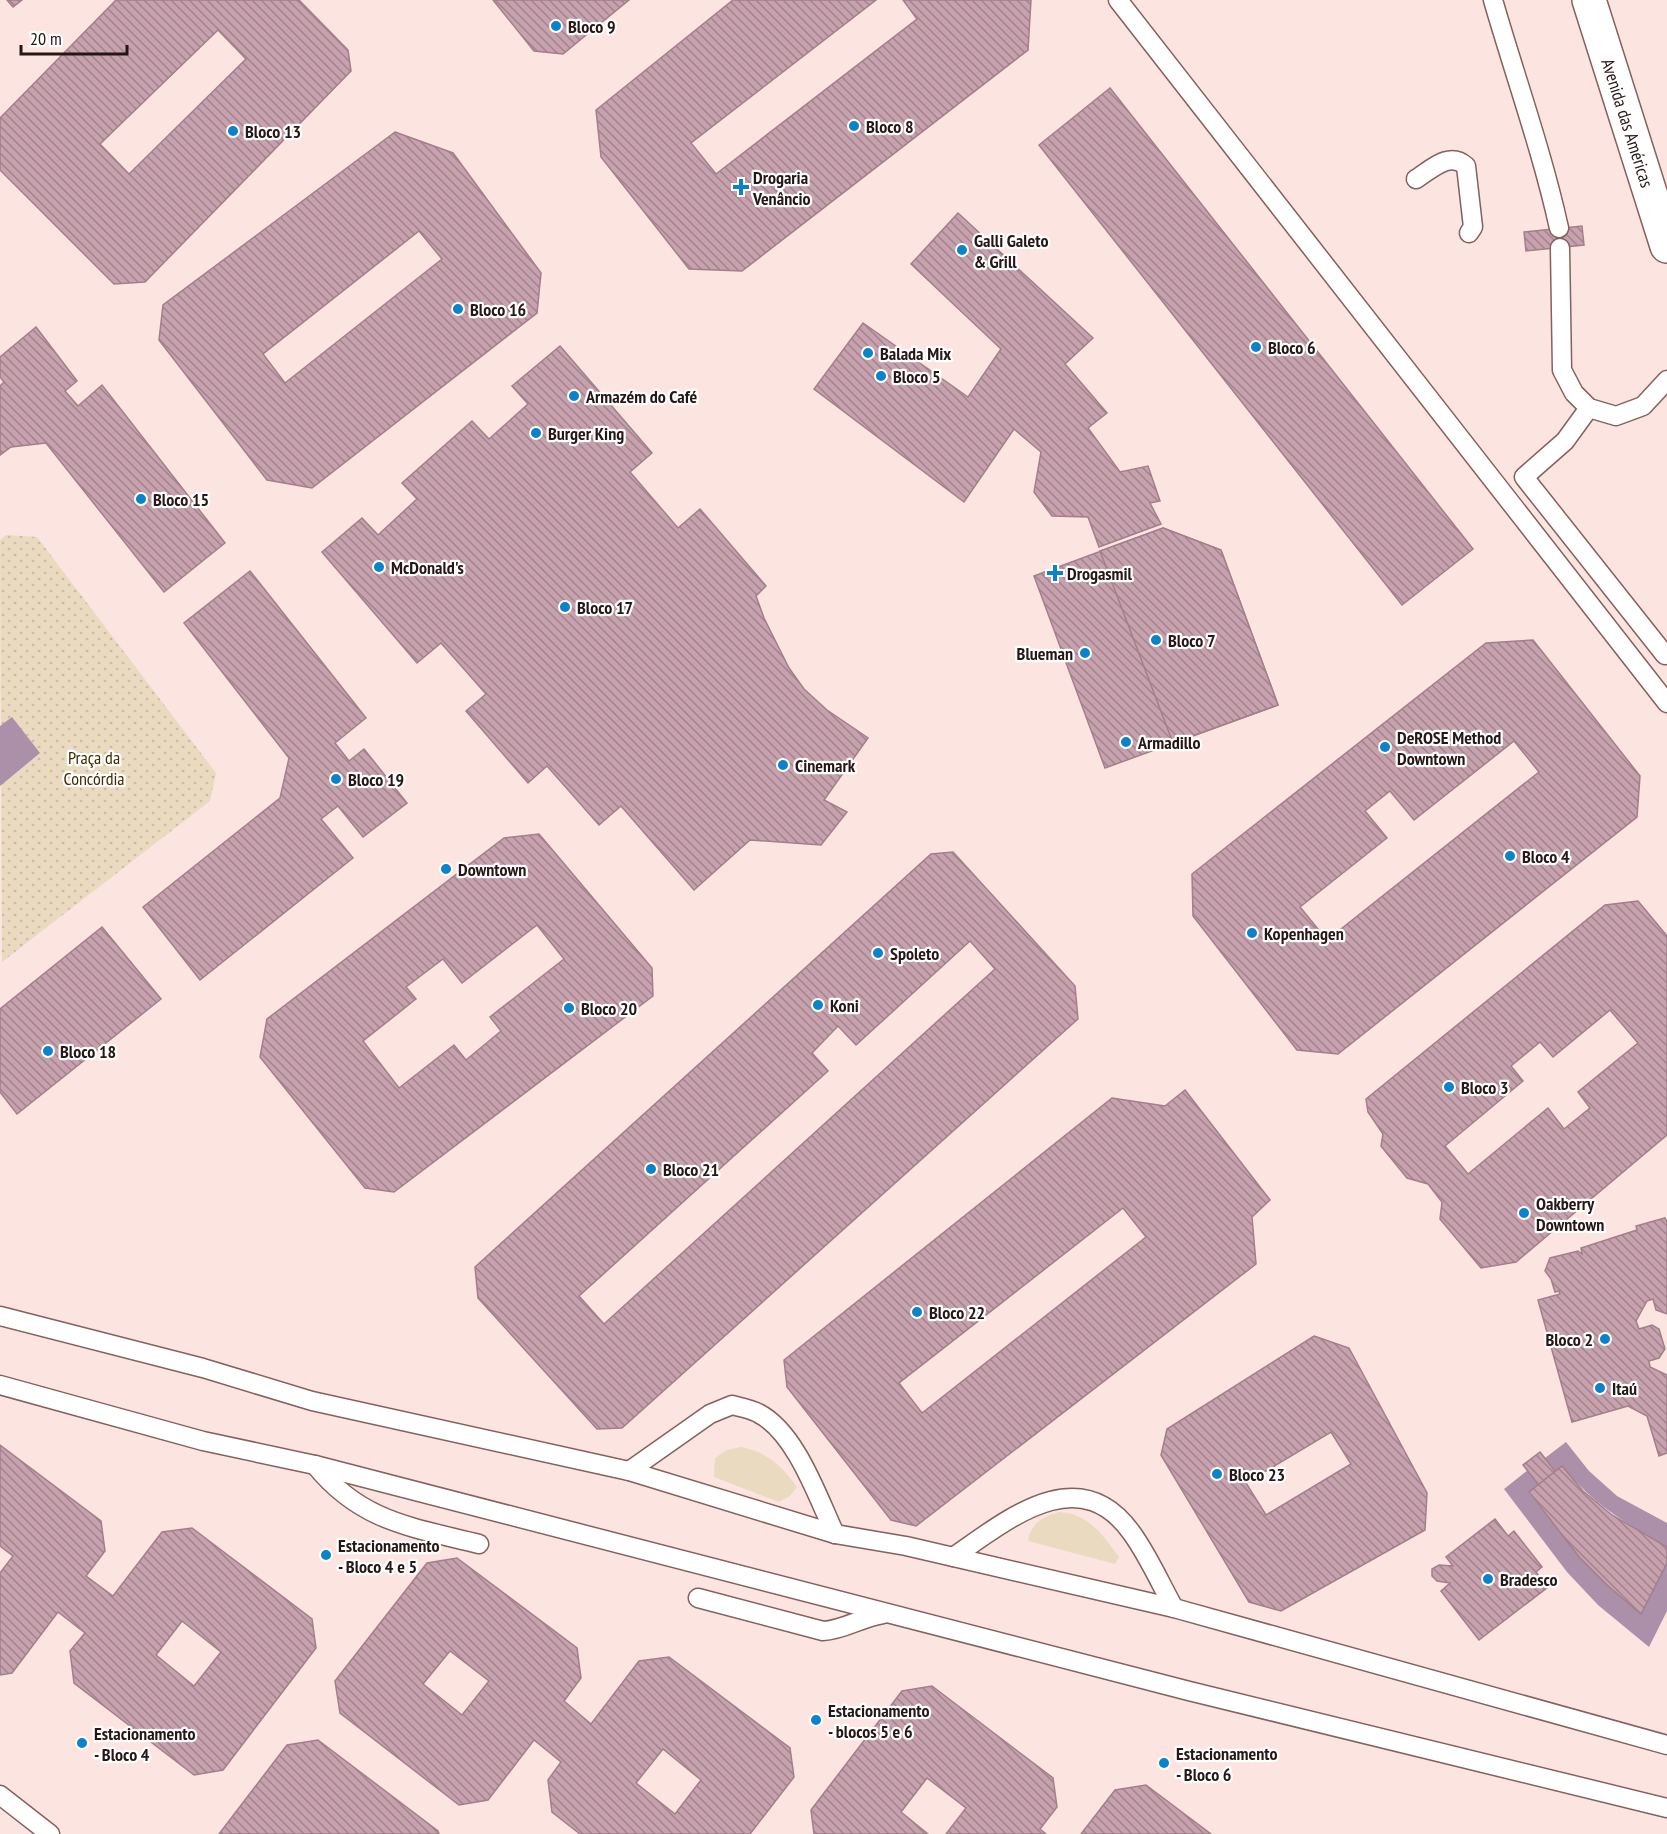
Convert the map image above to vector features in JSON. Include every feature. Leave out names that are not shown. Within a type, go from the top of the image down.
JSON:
[{"type":"main road","name":"Avenida das Américas","points":[[1589,0],[1667,246]]},
{"type":"lane","points":[[1118,0],[1667,703]]},
{"type":"lane","points":[[1493,0],[1520,94],[1547,172],[1560,228]]},
{"type":"lane","points":[[1416,179],[1447,159],[1460,160],[1466,166],[1473,226],[1469,233]]},
{"type":"lane","points":[[1560,248],[1562,370],[1574,393],[1589,408],[1616,416],[1643,406],[1667,380]]},
{"type":"lane","points":[[1589,408],[1565,441],[1524,477],[1665,656]]},
{"type":"lane","points":[[0,1316],[203,1368],[312,1401],[629,1471],[836,1534],[953,1557],[1174,1608],[1667,1745]]},
{"type":"lane","points":[[0,1385],[203,1441],[315,1465],[1354,1733],[1667,1808]]},
{"type":"lane","points":[[629,1471],[710,1414],[732,1405],[750,1410],[759,1413],[784,1435],[804,1466],[836,1534]]},
{"type":"lane","points":[[315,1465],[333,1487],[352,1502],[388,1521],[479,1544]]},
{"type":"lane","points":[[953,1557],[1021,1511],[1069,1496],[1099,1502],[1130,1531],[1174,1608]]},
{"type":"lane","points":[[698,1598],[823,1631],[836,1631],[868,1616],[886,1613]]},
{"type":"lane","points":[[0,1795],[50,1834]]},
{"type":"green space","name":"Praça da Concórdia","points":[[6,535],[37,537],[216,773],[210,801],[2,962],[0,540]]},
{"type":"green space","points":[[741,1447],[759,1452],[780,1466],[797,1487],[790,1496],[779,1502],[714,1477],[715,1458],[727,1450]]},
{"type":"green space","points":[[1059,1512],[1078,1516],[1094,1527],[1119,1557],[1115,1564],[1028,1541],[1032,1529],[1038,1522]]},
{"type":"shaded area","points":[[12,717],[40,753],[0,786],[0,726]]},
{"type":"shaded area","points":[[1566,1442],[1589,1471],[1617,1496],[1667,1523],[1667,1547],[1610,1512],[1562,1466],[1556,1471],[1545,1458]]},
{"type":"shaded area","points":[[1528,1470],[1539,1484],[1529,1493],[1581,1556],[1609,1586],[1641,1614],[1667,1563],[1667,1611],[1649,1647],[1598,1605],[1567,1572],[1504,1489]]},
{"type":"building","points":[[7,0],[22,0],[13,7]]},
{"type":"building","name":"Bloco 13","points":[[116,0],[299,0],[348,50],[351,71],[145,282],[114,284],[0,170],[0,118]],"holes":[[[218,30],[246,59],[129,174],[100,144]]]},
{"type":"building","name":"Bloco 9","points":[[493,0],[629,0],[563,54],[534,51]]},
{"type":"building","name":"Bloco 8","points":[[733,0],[876,0],[691,143],[716,174],[917,19],[903,0],[1031,0],[1028,50],[742,271],[689,269],[601,157],[596,110]]},
{"type":"building","name":"Bloco 6","points":[[1110,88],[1473,549],[1402,605],[1039,145]]},
{"type":"building","name":"Bloco 16","points":[[395,132],[453,153],[541,273],[537,313],[312,488],[267,480],[159,340],[163,305]],"holes":[[[419,231],[442,259],[285,383],[263,354]]]},
{"type":"building","name":"Bloco 5","points":[[958,213],[1093,338],[1065,364],[1107,413],[1088,428],[1120,472],[1148,466],[1160,501],[1150,503],[1161,524],[1099,547],[1088,517],[1052,516],[1034,492],[1041,452],[1014,429],[964,502],[814,389],[863,323],[968,397],[1001,349],[911,264]]},
{"type":"building","points":[[1582,226],[1584,245],[1526,251],[1524,232]]},
{"type":"building","name":"Bloco 15","points":[[36,327],[77,381],[65,391],[78,406],[102,385],[225,543],[164,592],[46,443],[11,447],[0,455],[0,386],[4,382],[0,377],[0,357]]},
{"type":"building","name":"Bloco 17","points":[[560,346],[652,453],[630,472],[678,528],[700,509],[766,586],[756,596],[764,618],[789,668],[804,689],[827,710],[868,738],[824,800],[847,812],[821,845],[750,840],[694,890],[621,806],[599,825],[547,766],[528,783],[466,711],[486,694],[441,643],[417,663],[322,552],[362,518],[378,535],[417,499],[402,483],[472,421],[489,439],[528,404],[512,386]]},
{"type":"building","name":"Bloco 7","points":[[1163,528],[1221,550],[1278,705],[1105,768],[1034,576]]},
{"type":"building","name":"Bloco 7","points":[[1163,528],[1221,550],[1278,705],[1173,743],[1100,551]]},
{"type":"building","name":"Bloco 19","points":[[250,571],[366,718],[335,743],[349,761],[364,749],[407,803],[363,837],[338,806],[321,819],[353,858],[200,980],[143,907],[280,798],[289,758],[184,623]]},
{"type":"building","name":"Bloco 4","points":[[1533,640],[1640,776],[1637,817],[1338,1054],[1297,1050],[1193,916],[1192,874],[1486,643]],"holes":[[[1514,741],[1539,772],[1327,940],[1300,907],[1387,838],[1365,811],[1390,791],[1414,820]]]},
{"type":"building","name":"Bloco 20","points":[[539,834],[652,968],[653,996],[394,1192],[365,1188],[260,1057],[267,1019],[504,838]],"holes":[[[537,925],[564,959],[490,1017],[501,1031],[466,1060],[454,1045],[399,1088],[363,1041],[416,999],[406,987],[443,959],[462,983]]]},
{"type":"building","name":"Bloco 21","points":[[953,852],[1075,986],[1078,1019],[622,1428],[597,1429],[478,1298],[475,1267],[931,854]],"holes":[[[970,941],[995,969],[604,1324],[579,1296],[828,1071],[812,1053],[838,1026],[856,1045]]]},
{"type":"building","name":"Bloco 3","points":[[1638,901],[1667,936],[1667,1135],[1516,1262],[1481,1268],[1440,1219],[1442,1202],[1428,1184],[1407,1178],[1381,1146],[1383,1134],[1368,1112],[1366,1099],[1605,905]],"holes":[[[1610,1010],[1638,1043],[1578,1092],[1590,1108],[1564,1129],[1548,1108],[1468,1174],[1445,1146],[1523,1081],[1511,1066],[1540,1042],[1553,1057]]]},
{"type":"building","name":"Bloco 18","points":[[102,927],[161,999],[17,1114],[0,1092],[0,1009]]},
{"type":"building","name":"Bloco 22","points":[[1185,1090],[1270,1200],[1252,1217],[1256,1264],[916,1526],[891,1520],[787,1387],[784,1360],[1112,1098],[1165,1106]],"holes":[[[1123,1208],[1146,1237],[922,1413],[899,1383]]]},
{"type":"building","name":"Bloco 2","points":[[1665,1218],[1667,1222],[1667,1314],[1656,1310],[1653,1299],[1647,1301],[1636,1321],[1639,1329],[1652,1325],[1659,1329],[1665,1349],[1659,1358],[1649,1361],[1650,1367],[1667,1375],[1667,1453],[1659,1456],[1647,1416],[1628,1406],[1572,1422],[1538,1300],[1560,1294],[1559,1291],[1555,1292],[1551,1279],[1545,1271],[1550,1258],[1578,1251],[1582,1254],[1581,1248],[1637,1230],[1636,1226]]},
{"type":"building","name":"Bloco 23","points":[[1314,1336],[1349,1348],[1427,1493],[1425,1530],[1281,1611],[1249,1602],[1161,1455],[1167,1429]],"holes":[[[1331,1432],[1351,1464],[1266,1515],[1246,1483]]]},
{"type":"building","points":[[0,1445],[101,1521],[105,1551],[86,1576],[113,1596],[162,1532],[192,1528],[312,1619],[316,1648],[223,1770],[194,1775],[74,1683],[70,1651],[85,1633],[58,1612],[12,1673],[0,1675],[0,1573],[13,1556],[0,1546]],"holes":[[[182,1621],[221,1652],[194,1686],[156,1655]]]},
{"type":"building","points":[[1540,1452],[1609,1539],[1592,1552],[1523,1465]]},
{"type":"building","points":[[1562,1466],[1583,1491],[1612,1515],[1667,1547],[1667,1563],[1641,1614],[1580,1558],[1529,1492]]},
{"type":"building","name":"Bradesco","points":[[1495,1519],[1508,1536],[1514,1531],[1542,1567],[1536,1572],[1548,1587],[1479,1640],[1441,1591],[1450,1583],[1437,1581],[1432,1576],[1432,1569],[1439,1565],[1453,1566],[1446,1557]]},
{"type":"building","points":[[457,1558],[577,1648],[581,1678],[564,1701],[591,1724],[639,1661],[669,1657],[790,1748],[794,1777],[750,1834],[580,1834],[552,1812],[548,1780],[561,1762],[534,1740],[488,1800],[459,1805],[340,1713],[335,1681],[427,1563]],"holes":[[[450,1651],[489,1681],[462,1715],[423,1684]],[[663,1749],[701,1780],[675,1814],[636,1783]]]},
{"type":"building","points":[[932,1686],[1053,1778],[1057,1807],[1040,1829],[1046,1834],[946,1834],[966,1808],[927,1778],[901,1812],[928,1834],[814,1834],[811,1810],[902,1691]]},
{"type":"building","points":[[318,1740],[439,1834],[219,1834],[287,1745]]},
{"type":"building","points":[[1146,1785],[1211,1834],[1081,1834],[1115,1790]]},
{"type":"place","name":"Bloco 9","points":[[556,26]]},
{"type":"place","name":"Bloco 8","points":[[854,126]]},
{"type":"place","name":"Bloco 13","points":[[233,131]]},
{"type":"place","name":"Drogaria Venâncio","points":[[741,187]]},
{"type":"place","name":"Galli Galeto & Grill","points":[[962,250]]},
{"type":"place","name":"Bloco 16","points":[[458,309]]},
{"type":"place","name":"Bloco 6","points":[[1256,347]]},
{"type":"place","name":"Balada Mix","points":[[868,353]]},
{"type":"place","name":"Bloco 5","points":[[881,376]]},
{"type":"place","name":"Armazém do Café","points":[[574,396]]},
{"type":"place","name":"Burger King","points":[[536,433]]},
{"type":"place","name":"Bloco 15","points":[[141,499]]},
{"type":"place","name":"McDonald's","points":[[379,567]]},
{"type":"place","name":"Drogasmil","points":[[1055,573]]},
{"type":"place","name":"Bloco 17","points":[[565,607]]},
{"type":"place","name":"Bloco 7","points":[[1156,640]]},
{"type":"place","name":"Blueman","points":[[1085,653]]},
{"type":"place","name":"Armadillo","points":[[1126,742]]},
{"type":"place","name":"DeROSE Method Downtown","points":[[1385,747]]},
{"type":"place","name":"Cinemark","points":[[783,765]]},
{"type":"place","name":"Bloco 19","points":[[336,779]]},
{"type":"place","name":"Bloco 4","points":[[1510,856]]},
{"type":"place","name":"Downtown","points":[[446,869]]},
{"type":"place","name":"Kopenhagen","points":[[1252,933]]},
{"type":"place","name":"Spoleto","points":[[878,953]]},
{"type":"place","name":"Koni","points":[[818,1005]]},
{"type":"place","name":"Bloco 20","points":[[569,1008]]},
{"type":"place","name":"Bloco 18","points":[[48,1051]]},
{"type":"place","name":"Bloco 3","points":[[1449,1087]]},
{"type":"place","name":"Bloco 21","points":[[651,1169]]},
{"type":"place","name":"Oakberry Downtown","points":[[1524,1213]]},
{"type":"place","name":"Bloco 22","points":[[917,1312]]},
{"type":"place","name":"Bloco 2","points":[[1605,1339]]},
{"type":"place","name":"Itaú","points":[[1600,1388]]},
{"type":"place","name":"Bloco 23","points":[[1217,1474]]},
{"type":"place","name":"Estacionamento - Bloco 4 e 5","points":[[326,1555]]},
{"type":"place","name":"Bradesco","points":[[1488,1579]]},
{"type":"place","name":"Estacionamento - blocos 5 e 6","points":[[816,1720]]},
{"type":"place","name":"Estacionamento - Bloco 4","points":[[82,1743]]},
{"type":"place","name":"Estacionamento - Bloco 6","points":[[1164,1763]]}]
